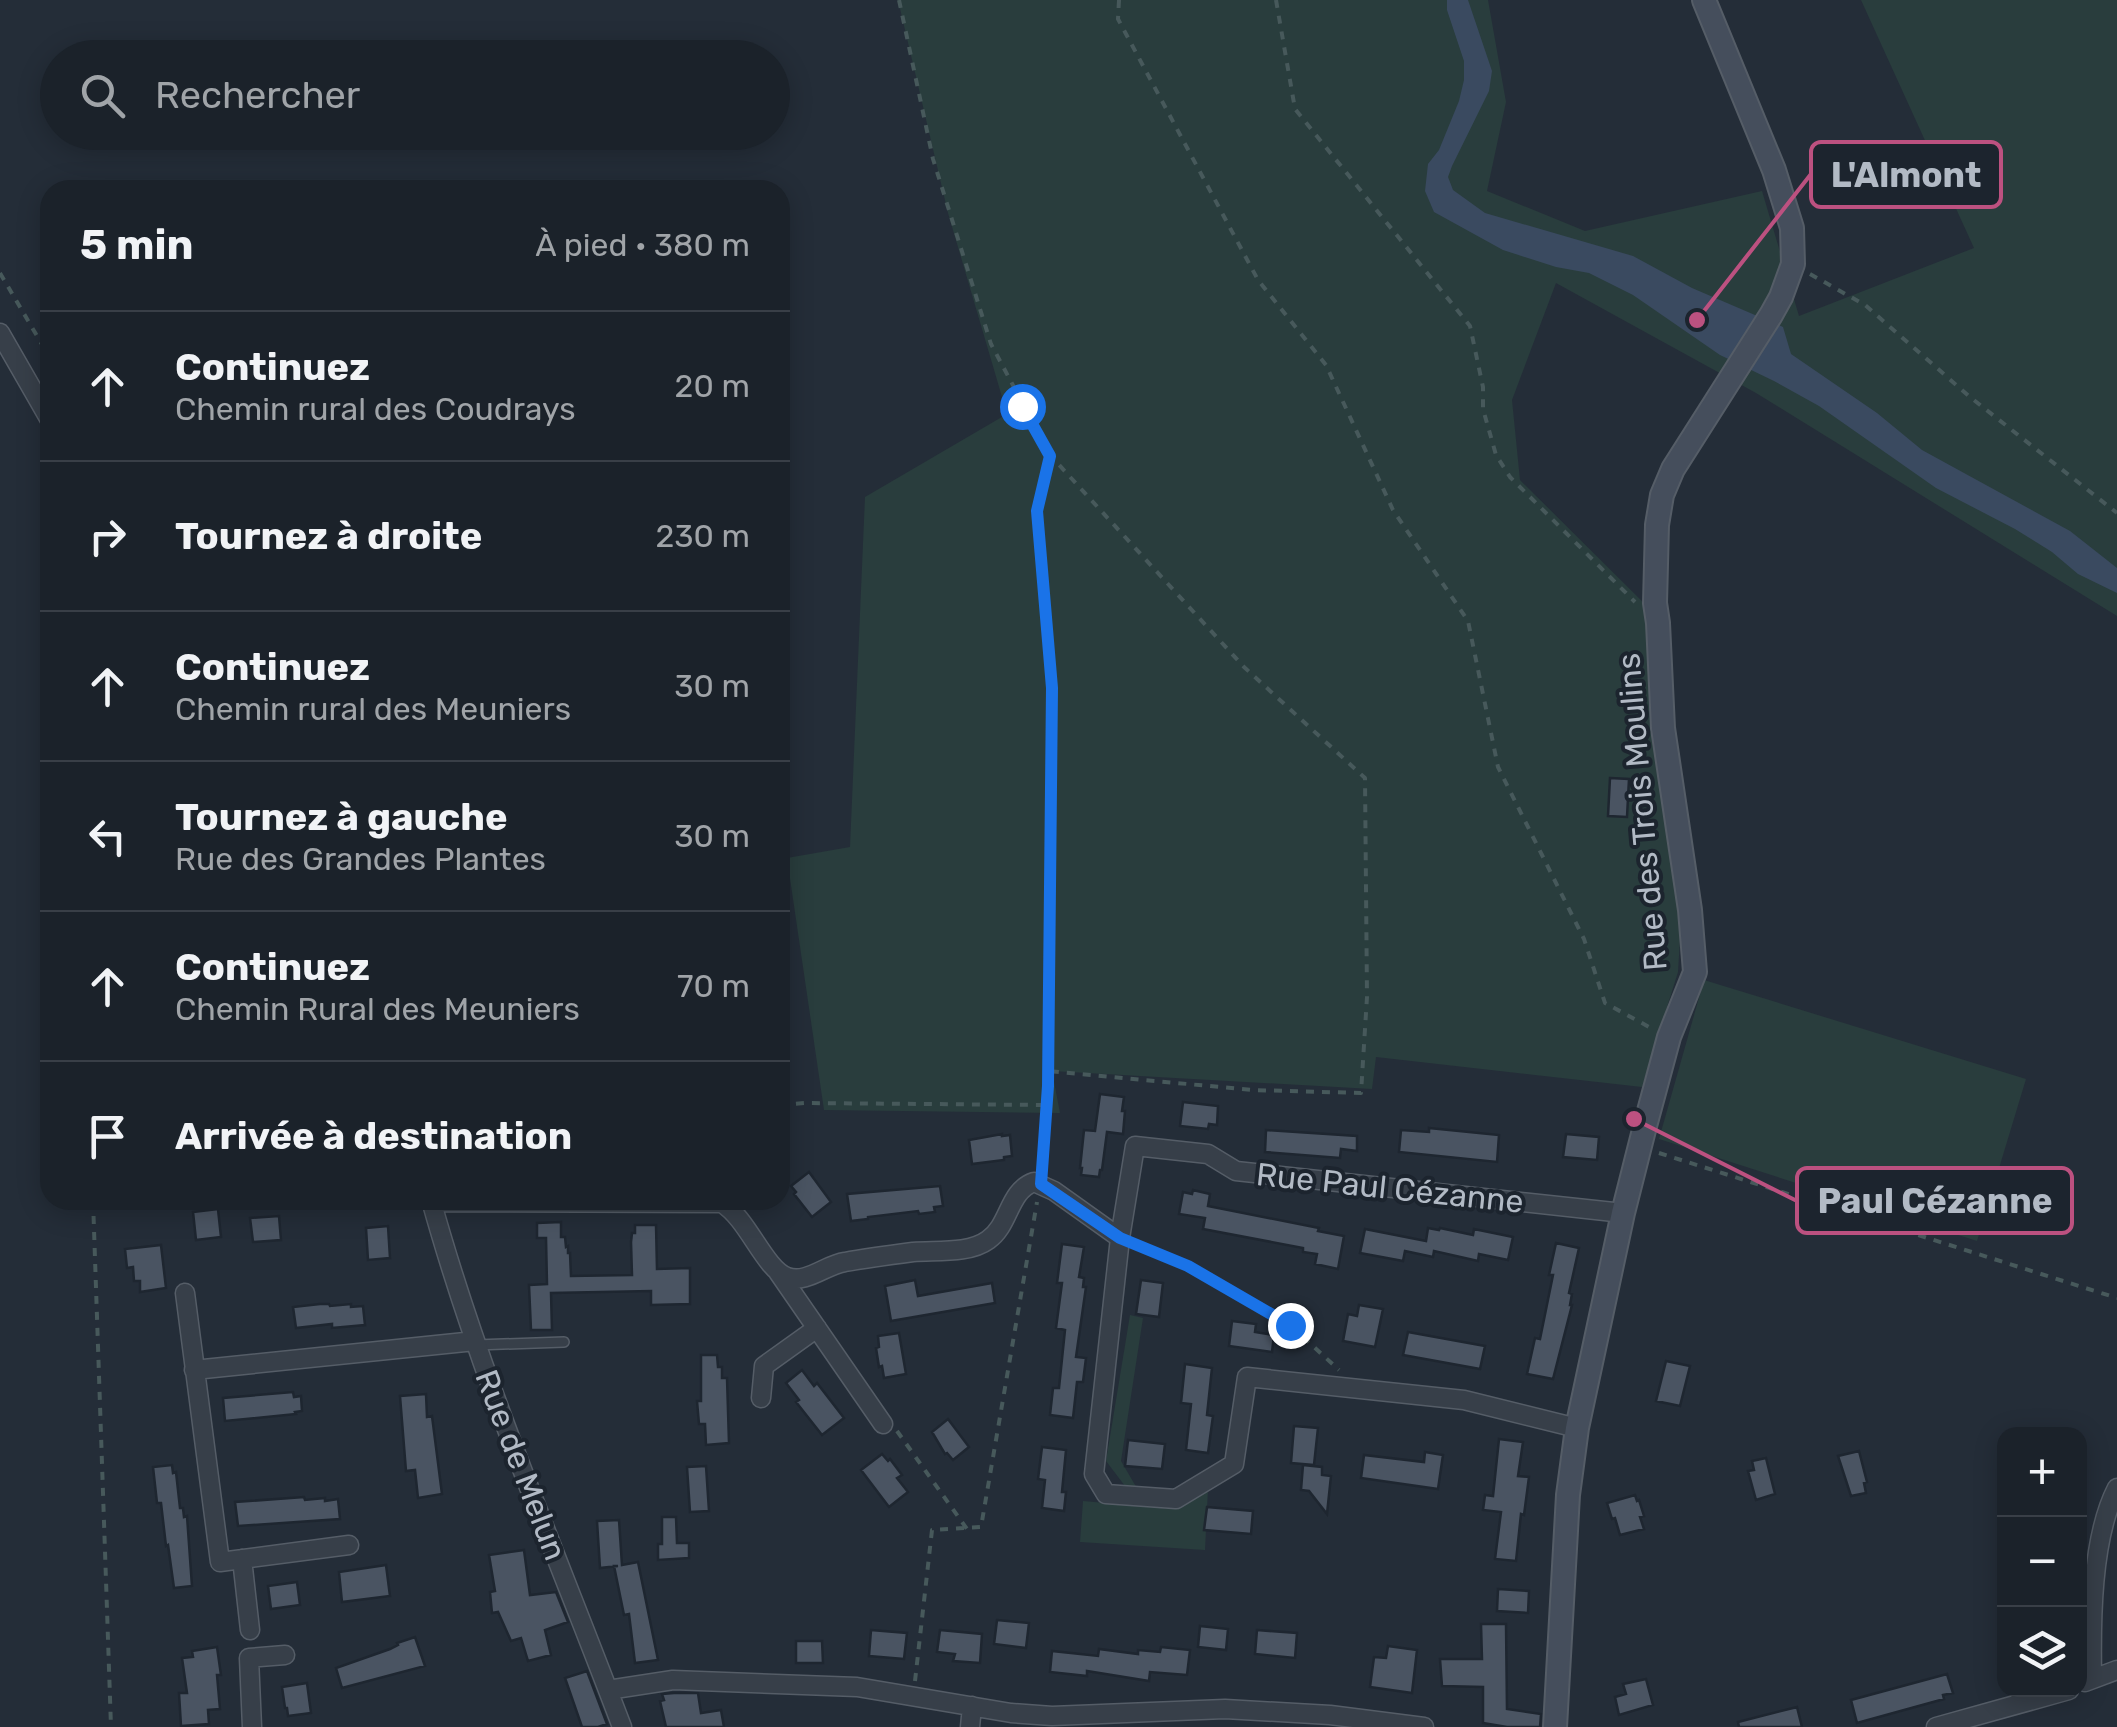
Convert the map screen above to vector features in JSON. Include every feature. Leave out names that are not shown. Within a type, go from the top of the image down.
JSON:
[{"type":"street","points":[[1704,0],[1774,170],[1792,228],[1793,264]]},
{"type":"street","name":"Rue des Trois Moulins","points":[[1555,1727],[1568,1495],[1576,1428],[1623,1214],[1668,1037],[1695,972],[1690,910],[1663,728],[1655,603],[1662,495],[1673,469],[1772,315],[1793,264]]},
{"type":"street","points":[[0,333],[40,403]]},
{"type":"street","name":"Rue Paul Cézanne","points":[[1120,1238],[1135,1146],[1208,1154],[1236,1171],[1623,1214]]},
{"type":"street","points":[[778,1272],[801,1279],[842,1262],[987,1242],[1000,1229],[1024,1185],[1041,1184],[1120,1238],[1094,1474],[1106,1494],[1176,1499],[1234,1464],[1246,1377],[1464,1400],[1576,1428]]},
{"type":"street","name":"Rue de Melun","points":[[435,1210],[475,1343],[622,1727]]},
{"type":"street","points":[[733,1210],[883,1424]]},
{"type":"street","points":[[186,1293],[220,1562],[349,1545]]},
{"type":"street","points":[[761,1398],[764,1366],[817,1328]]},
{"type":"street","points":[[194,1370],[475,1343]]},
{"type":"street","points":[[2087,1676],[2096,1572],[2104,1527],[2117,1488]]},
{"type":"street","points":[[242,1560],[250,1630]]},
{"type":"street","points":[[252,1727],[250,1658],[285,1654]]},
{"type":"street","points":[[2087,1682],[2117,1670]]},
{"type":"street","points":[[608,1690],[673,1680],[857,1687],[1011,1713],[1052,1716],[1225,1710],[1330,1715],[1424,1727]]},
{"type":"street","points":[[1936,1727],[2044,1697]]},
{"type":"street","points":[[970,1727],[972,1706]]},
{"type":"lane","points":[[475,1343],[564,1342]]},
{"type":"path","points":[[899,0],[933,159],[992,344],[1050,456],[1244,667],[1365,778],[1367,997],[1361,1093],[1252,1090],[1048,1071]]},
{"type":"path","points":[[1119,0],[1118,19],[1258,280],[1326,365],[1394,510],[1468,621],[1498,767],[1584,939],[1605,1004],[1668,1037]]},
{"type":"path","points":[[1276,0],[1296,109],[1470,326],[1484,386],[1483,410],[1496,455],[1510,478],[1634,602],[1655,603]]},
{"type":"path","points":[[1793,264],[1865,305],[1970,397],[2117,513]]},
{"type":"path","points":[[0,273],[40,341]]},
{"type":"path","points":[[913,1698],[932,1530],[981,1527],[1041,1184],[1048,1071],[1052,688],[1037,511],[1050,456]]},
{"type":"path","points":[[790,1104],[1046,1105]]},
{"type":"path","points":[[1640,1148],[2117,1298]]},
{"type":"path","points":[[93,1210],[111,1727]]},
{"type":"path","points":[[1120,1238],[1188,1266],[1290,1325],[1361,1390]]},
{"type":"path","points":[[883,1424],[889,1419],[967,1529]]},
{"type":"green space","points":[[898,0],[1488,0],[1506,102],[1487,191],[1585,231],[1762,191],[1799,316],[1974,248],[1861,0],[2117,0],[2117,616],[1756,393],[1556,283],[1512,400],[1520,480],[1663,622],[1686,841],[1678,972],[1642,1087],[1376,1057],[1372,1089],[1052,1071],[1060,1113],[824,1110],[790,857],[850,847],[865,497],[1007,414],[948,213]]},
{"type":"green space","points":[[1704,980],[2026,1079],[1977,1241],[1659,1139]]},
{"type":"green space","points":[[1130,1315],[1143,1318],[1121,1461],[1138,1490],[1128,1490],[1106,1461]]},
{"type":"green space","points":[[1208,1489],[1205,1550],[1080,1542],[1083,1501],[1172,1509]]},
{"type":"water","points":[[1447,0],[1468,0],[1492,71],[1489,91],[1448,177],[1453,190],[1485,213],[1633,256],[1692,288],[1783,327],[1791,354],[1877,413],[1922,450],[2070,531],[2117,568],[2117,593],[2078,574],[2015,529],[1936,488],[1819,406],[1720,355],[1633,295],[1589,273],[1503,250],[1434,212],[1425,191],[1428,164],[1439,150],[1464,80],[1464,61]]},
{"type":"building","points":[[1610,778],[1629,779],[1627,817],[1608,816]]},
{"type":"building","points":[[1100,1094],[1124,1097],[1123,1134],[1107,1132],[1099,1177],[1081,1175],[1084,1130],[1095,1131]]},
{"type":"building","points":[[1183,1102],[1218,1106],[1217,1125],[1209,1124],[1208,1129],[1180,1126]]},
{"type":"building","points":[[1429,1128],[1499,1135],[1497,1162],[1399,1152],[1401,1130],[1429,1132]]},
{"type":"building","points":[[1266,1130],[1357,1136],[1357,1151],[1341,1149],[1340,1158],[1265,1152]]},
{"type":"building","points":[[1566,1134],[1599,1137],[1597,1160],[1563,1157]]},
{"type":"building","points":[[1010,1135],[1012,1156],[972,1164],[969,1140]]},
{"type":"building","points":[[809,1172],[831,1202],[812,1217],[791,1186]]},
{"type":"building","points":[[940,1186],[943,1206],[934,1207],[935,1212],[851,1221],[847,1194]]},
{"type":"building","points":[[1193,1190],[1210,1194],[1208,1206],[1344,1236],[1338,1269],[1315,1264],[1317,1254],[1303,1252],[1303,1248],[1203,1229],[1205,1218],[1179,1214],[1183,1192],[1192,1194]]},
{"type":"building","points":[[218,1210],[221,1237],[196,1240],[193,1212]]},
{"type":"building","points":[[279,1216],[281,1240],[253,1242],[250,1218]]},
{"type":"building","points":[[561,1222],[561,1237],[565,1237],[570,1253],[571,1276],[632,1275],[635,1225],[656,1225],[657,1269],[690,1268],[690,1304],[651,1305],[651,1291],[551,1293],[552,1330],[531,1330],[529,1285],[547,1284],[546,1238],[537,1238],[537,1223]]},
{"type":"building","points":[[388,1226],[390,1258],[368,1260],[366,1228]]},
{"type":"building","points":[[1428,1228],[1473,1235],[1474,1229],[1513,1237],[1508,1260],[1479,1254],[1478,1261],[1434,1251],[1433,1257],[1405,1251],[1403,1261],[1360,1253],[1365,1229],[1426,1241]]},
{"type":"building","points":[[1556,1243],[1579,1248],[1569,1293],[1572,1305],[1553,1379],[1527,1374],[1535,1338],[1540,1339]]},
{"type":"building","points":[[1062,1244],[1084,1247],[1079,1277],[1084,1278],[1086,1287],[1076,1357],[1086,1358],[1083,1382],[1077,1382],[1073,1418],[1050,1415],[1053,1388],[1059,1388],[1065,1330],[1056,1328]]},
{"type":"building","points":[[161,1245],[166,1288],[140,1292],[133,1267],[127,1268],[125,1249]]},
{"type":"building","points":[[915,1280],[918,1296],[992,1283],[995,1303],[891,1321],[885,1286]]},
{"type":"building","points":[[1141,1280],[1163,1283],[1159,1317],[1136,1314]]},
{"type":"building","points":[[1359,1305],[1383,1309],[1375,1347],[1343,1341],[1348,1314],[1357,1316]]},
{"type":"building","points":[[363,1306],[365,1325],[296,1328],[293,1307]]},
{"type":"building","points":[[1232,1321],[1256,1324],[1255,1332],[1274,1335],[1272,1352],[1229,1346]]},
{"type":"building","points":[[1408,1332],[1485,1346],[1480,1369],[1403,1355]]},
{"type":"building","points":[[899,1333],[906,1374],[884,1378],[876,1348],[878,1336]]},
{"type":"building","points":[[701,1355],[717,1355],[722,1378],[727,1378],[729,1443],[706,1445],[705,1424],[699,1424]]},
{"type":"building","points":[[1666,1361],[1690,1366],[1680,1406],[1656,1401]]},
{"type":"building","points":[[1185,1364],[1212,1368],[1207,1415],[1213,1416],[1208,1453],[1186,1450],[1191,1404],[1181,1403]]},
{"type":"building","points":[[802,1370],[844,1418],[822,1435],[786,1383]]},
{"type":"building","points":[[293,1392],[294,1397],[301,1396],[302,1411],[296,1414],[225,1421],[223,1398]]},
{"type":"building","points":[[426,1394],[442,1494],[418,1498],[415,1470],[406,1471],[400,1396]]},
{"type":"building","points":[[948,1419],[969,1447],[953,1460],[932,1432]]},
{"type":"building","points":[[1294,1426],[1318,1428],[1314,1465],[1291,1463]]},
{"type":"building","points":[[1499,1439],[1523,1442],[1518,1476],[1529,1477],[1516,1561],[1495,1559],[1501,1512],[1483,1510],[1485,1495],[1493,1496]]},
{"type":"building","points":[[1128,1440],[1165,1444],[1162,1469],[1125,1466]]},
{"type":"building","points":[[1042,1447],[1066,1450],[1064,1511],[1042,1508],[1045,1480],[1038,1479]]},
{"type":"building","points":[[1859,1451],[1866,1493],[1851,1496],[1838,1456]]},
{"type":"building","points":[[1425,1452],[1443,1455],[1438,1489],[1361,1478],[1364,1455],[1424,1462]]},
{"type":"building","points":[[882,1454],[902,1475],[897,1478],[908,1492],[889,1507],[861,1470]]},
{"type":"building","points":[[1766,1458],[1775,1494],[1756,1500],[1748,1471],[1754,1470],[1752,1461]]},
{"type":"building","points":[[172,1465],[180,1508],[187,1516],[192,1586],[174,1588],[153,1467]]},
{"type":"building","points":[[1303,1465],[1322,1467],[1322,1475],[1331,1476],[1327,1514],[1309,1491],[1301,1490]]},
{"type":"building","points":[[706,1466],[709,1511],[690,1512],[687,1467]]},
{"type":"building","points":[[1635,1495],[1644,1516],[1640,1517],[1644,1529],[1620,1535],[1607,1503]]},
{"type":"building","points":[[338,1499],[340,1519],[238,1526],[235,1502]]},
{"type":"building","points":[[1207,1507],[1253,1511],[1251,1534],[1204,1530]]},
{"type":"building","points":[[662,1517],[676,1517],[677,1543],[689,1543],[689,1558],[658,1560]]},
{"type":"building","points":[[619,1520],[622,1565],[638,1562],[658,1660],[635,1663],[629,1614],[624,1615],[614,1566],[600,1568],[597,1521]]},
{"type":"building","points":[[524,1550],[530,1595],[556,1592],[568,1622],[545,1630],[551,1655],[528,1661],[521,1638],[511,1641],[498,1612],[492,1613],[490,1592],[495,1591],[489,1555]]},
{"type":"building","points":[[386,1565],[390,1596],[342,1602],[339,1572]]},
{"type":"building","points":[[297,1582],[300,1605],[271,1609],[268,1586]]},
{"type":"building","points":[[1498,1589],[1529,1591],[1528,1613],[1497,1611]]},
{"type":"building","points":[[997,1620],[1029,1623],[1026,1648],[994,1644]]},
{"type":"building","points":[[1481,1624],[1506,1624],[1507,1709],[1541,1714],[1540,1727],[1483,1723],[1483,1687],[1442,1686],[1440,1659],[1482,1659]]},
{"type":"building","points":[[1200,1626],[1228,1629],[1226,1650],[1198,1647]]},
{"type":"building","points":[[871,1630],[907,1633],[904,1659],[869,1656]]},
{"type":"building","points":[[940,1630],[982,1634],[980,1663],[953,1661],[955,1654],[937,1652]]},
{"type":"building","points":[[1257,1630],[1297,1633],[1295,1658],[1255,1654]]},
{"type":"building","points":[[415,1637],[425,1666],[342,1688],[336,1668]]},
{"type":"building","points":[[796,1641],[822,1641],[823,1663],[796,1663]]},
{"type":"building","points":[[1388,1646],[1417,1650],[1412,1693],[1370,1687],[1374,1657],[1386,1658]]},
{"type":"building","points":[[217,1647],[220,1709],[208,1710],[209,1724],[181,1726],[179,1693],[187,1693],[182,1658],[193,1657],[192,1651]]},
{"type":"building","points":[[1161,1647],[1190,1650],[1187,1675],[1150,1672],[1149,1681],[1087,1671],[1087,1676],[1050,1672],[1052,1651],[1098,1656],[1099,1649],[1138,1654],[1138,1650],[1160,1652]]},
{"type":"building","points":[[587,1671],[607,1724],[598,1727],[582,1727],[565,1678]]},
{"type":"building","points":[[1947,1674],[1953,1693],[1943,1695],[1944,1699],[1857,1723],[1851,1700]]},
{"type":"building","points":[[1646,1679],[1653,1705],[1619,1715],[1615,1697],[1626,1694],[1623,1684]]},
{"type":"building","points":[[307,1683],[311,1713],[288,1716],[282,1687]]},
{"type":"building","points":[[698,1693],[701,1713],[721,1710],[724,1727],[666,1727],[662,1694]]},
{"type":"building","points":[[1797,1707],[1802,1727],[1739,1727],[1738,1722]]},
{"type":"place","name":"L'Almont","points":[[1697,320]]},
{"type":"place","name":"Paul Cézanne","points":[[1634,1119]]},
{"type":"route","points":[[1022,406],[1050,456],[1037,511],[1052,688],[1048,1086],[1041,1184],[1120,1238],[1188,1266],[1290,1325]]}]
